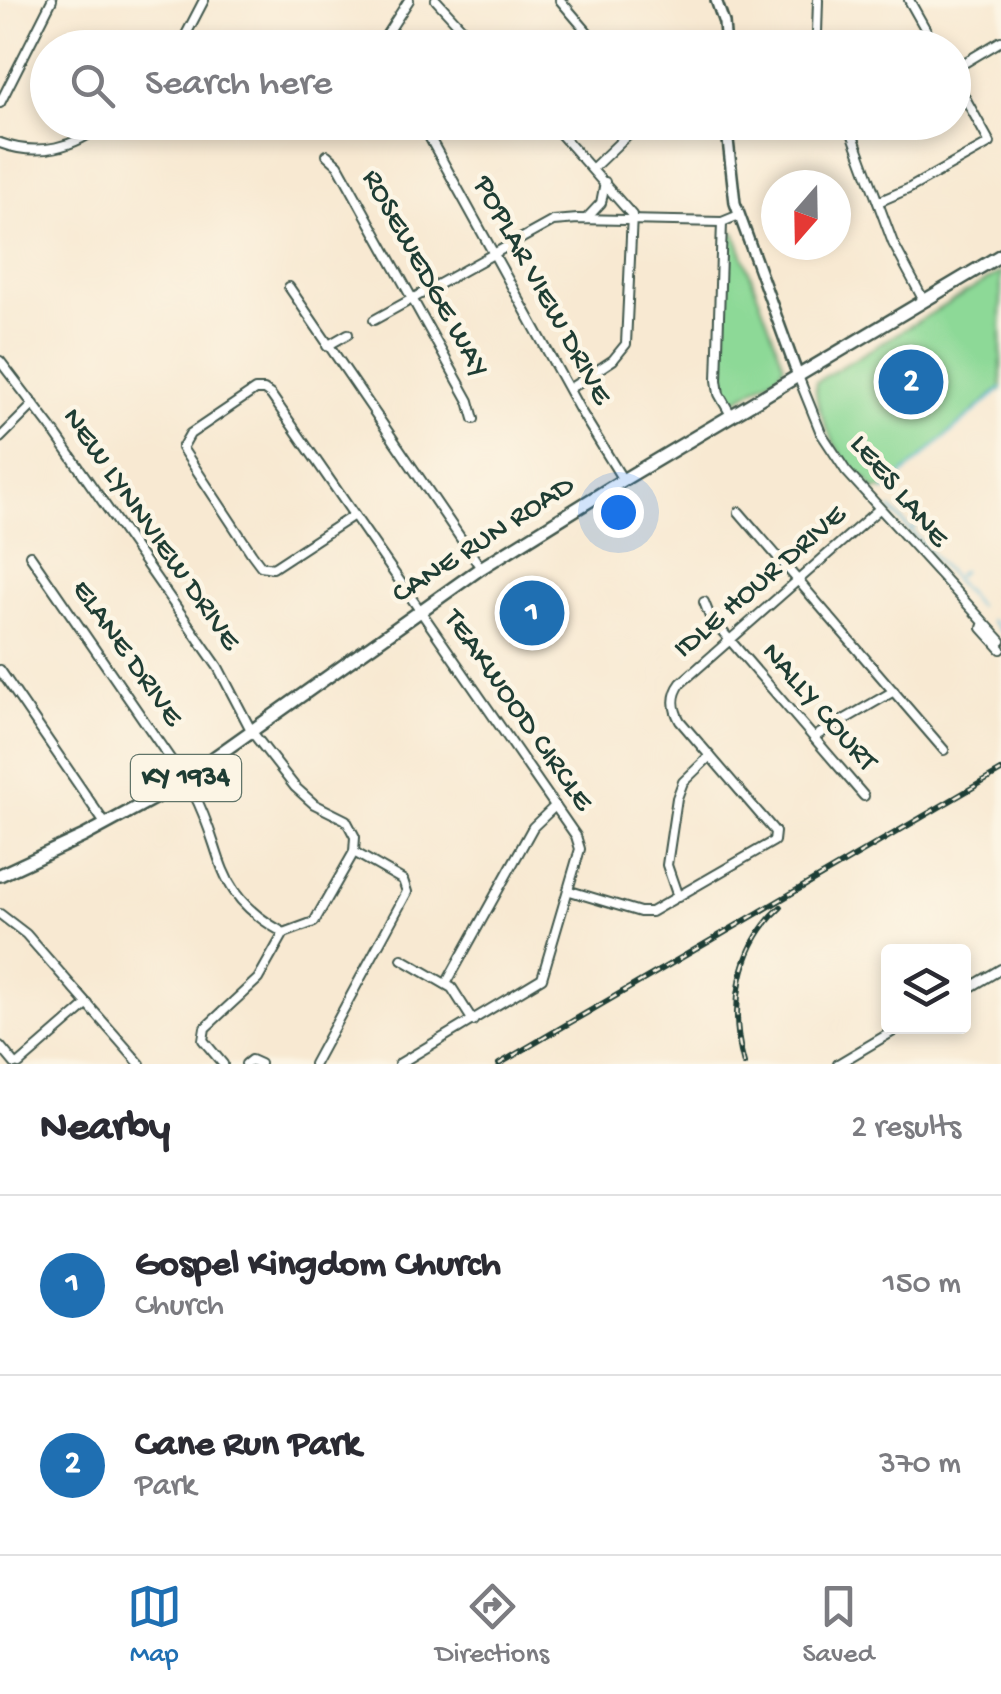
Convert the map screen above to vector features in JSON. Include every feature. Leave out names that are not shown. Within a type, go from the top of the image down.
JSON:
[{"type":"highway","name":"CANE RUN ROAD","points":[[0,875],[106,825],[185,779],[482,568],[1001,255]]},
{"type":"main road","points":[[716,0],[725,30]]},
{"type":"main road","points":[[727,140],[739,214],[798,376]]},
{"type":"street","points":[[37,30],[52,0]]},
{"type":"street","points":[[189,30],[204,0]]},
{"type":"street","points":[[389,30],[409,0]]},
{"type":"street","points":[[436,0],[464,30]]},
{"type":"street","points":[[560,0],[586,30]]},
{"type":"street","points":[[817,30],[818,0]]},
{"type":"street","points":[[909,0],[926,30]]},
{"type":"street","points":[[971,59],[1001,42]]},
{"type":"street","points":[[0,102],[30,43]]},
{"type":"street","points":[[878,202],[908,190],[990,143],[971,109]]},
{"type":"street","points":[[0,143],[47,150],[81,140]]},
{"type":"street","name":"POPLAR VIEW DRIVE","points":[[431,140],[623,480]]},
{"type":"street","points":[[567,140],[631,211],[632,221],[626,344],[613,360],[569,390]]},
{"type":"street","points":[[593,168],[622,140]]},
{"type":"street","points":[[855,140],[900,260],[924,301]]},
{"type":"street","name":"ROSEWEDGE WAY","points":[[327,154],[338,164],[470,401],[474,419]]},
{"type":"street","points":[[586,219],[600,203],[605,182]]},
{"type":"street","points":[[374,320],[545,224],[586,219],[722,222],[739,214]]},
{"type":"street","points":[[722,222],[717,380],[718,394],[732,416]]},
{"type":"street","points":[[289,287],[482,568]]},
{"type":"street","points":[[328,346],[348,334]]},
{"type":"street","name":"NEW LYNNVIEW DRIVE","points":[[0,361],[218,666],[252,732],[306,798],[346,820],[355,837],[354,852]]},
{"type":"street","name":"LEES LANE","points":[[798,376],[821,433],[844,468],[1001,640]]},
{"type":"street","name":"TEAKWOOD CIRCLE","points":[[354,515],[277,567],[266,568],[252,554],[185,456],[184,440],[251,392],[264,390],[271,395],[421,611],[555,806],[579,844],[570,891],[542,978],[400,1064]]},
{"type":"street","points":[[0,438],[34,404]]},
{"type":"street","name":"IDLE HOUR DRIVE","points":[[678,898],[771,844],[775,836],[680,721],[674,710],[674,697],[682,682],[879,509]]},
{"type":"street","points":[[739,512],[944,750]]},
{"type":"street","name":"ELANE DRIVE","points":[[30,555],[185,779],[204,812],[214,854],[233,890],[256,915],[284,933]]},
{"type":"street","name":"NALLY COURT","points":[[704,602],[710,617],[864,796]]},
{"type":"street","name":"LEES LANE","points":[[984,625],[982,628],[1001,649]]},
{"type":"street","points":[[0,670],[106,825]]},
{"type":"street","points":[[814,738],[894,692]]},
{"type":"street","points":[[570,891],[644,912],[678,898],[667,865],[678,798],[683,782],[710,756]]},
{"type":"street","points":[[446,984],[533,827],[555,806]]},
{"type":"street","points":[[223,1064],[205,1043],[203,1032],[258,980],[284,933],[314,922],[354,852],[404,880],[407,892],[314,1064]]},
{"type":"street","points":[[0,914],[26,934],[140,1064]]},
{"type":"street","points":[[402,959],[454,990],[473,1021]]},
{"type":"street","points":[[971,987],[1001,969]]},
{"type":"street","points":[[0,1046],[17,1064],[88,1004]]},
{"type":"street","points":[[838,1064],[889,1034]]},
{"type":"street","points":[[246,1064],[251,1060],[260,1064]]},
{"type":"green space","points":[[727,232],[735,233],[784,365],[779,374],[734,401],[726,396],[723,335]]},
{"type":"green space","points":[[1001,272],[1001,391],[884,491],[874,491],[867,479],[845,461],[835,444],[820,412],[816,382]]},
{"type":"waterway","points":[[927,453],[1001,389]]},
{"type":"waterway","points":[[884,491],[925,455]]},
{"type":"waterway","points":[[891,509],[978,606]]},
{"type":"waterway","points":[[957,576],[962,571]]},
{"type":"waterway","points":[[991,620],[1001,632]]},
{"type":"railway","points":[[499,1064],[1001,771]]},
{"type":"railway","points":[[744,1064],[737,1022],[740,980],[755,940],[781,907]]},
{"type":"place","name":"Cane Run Park","points":[[911,382]]},
{"type":"place","name":"Gospel Kingdom Church","points":[[532,613]]}]
